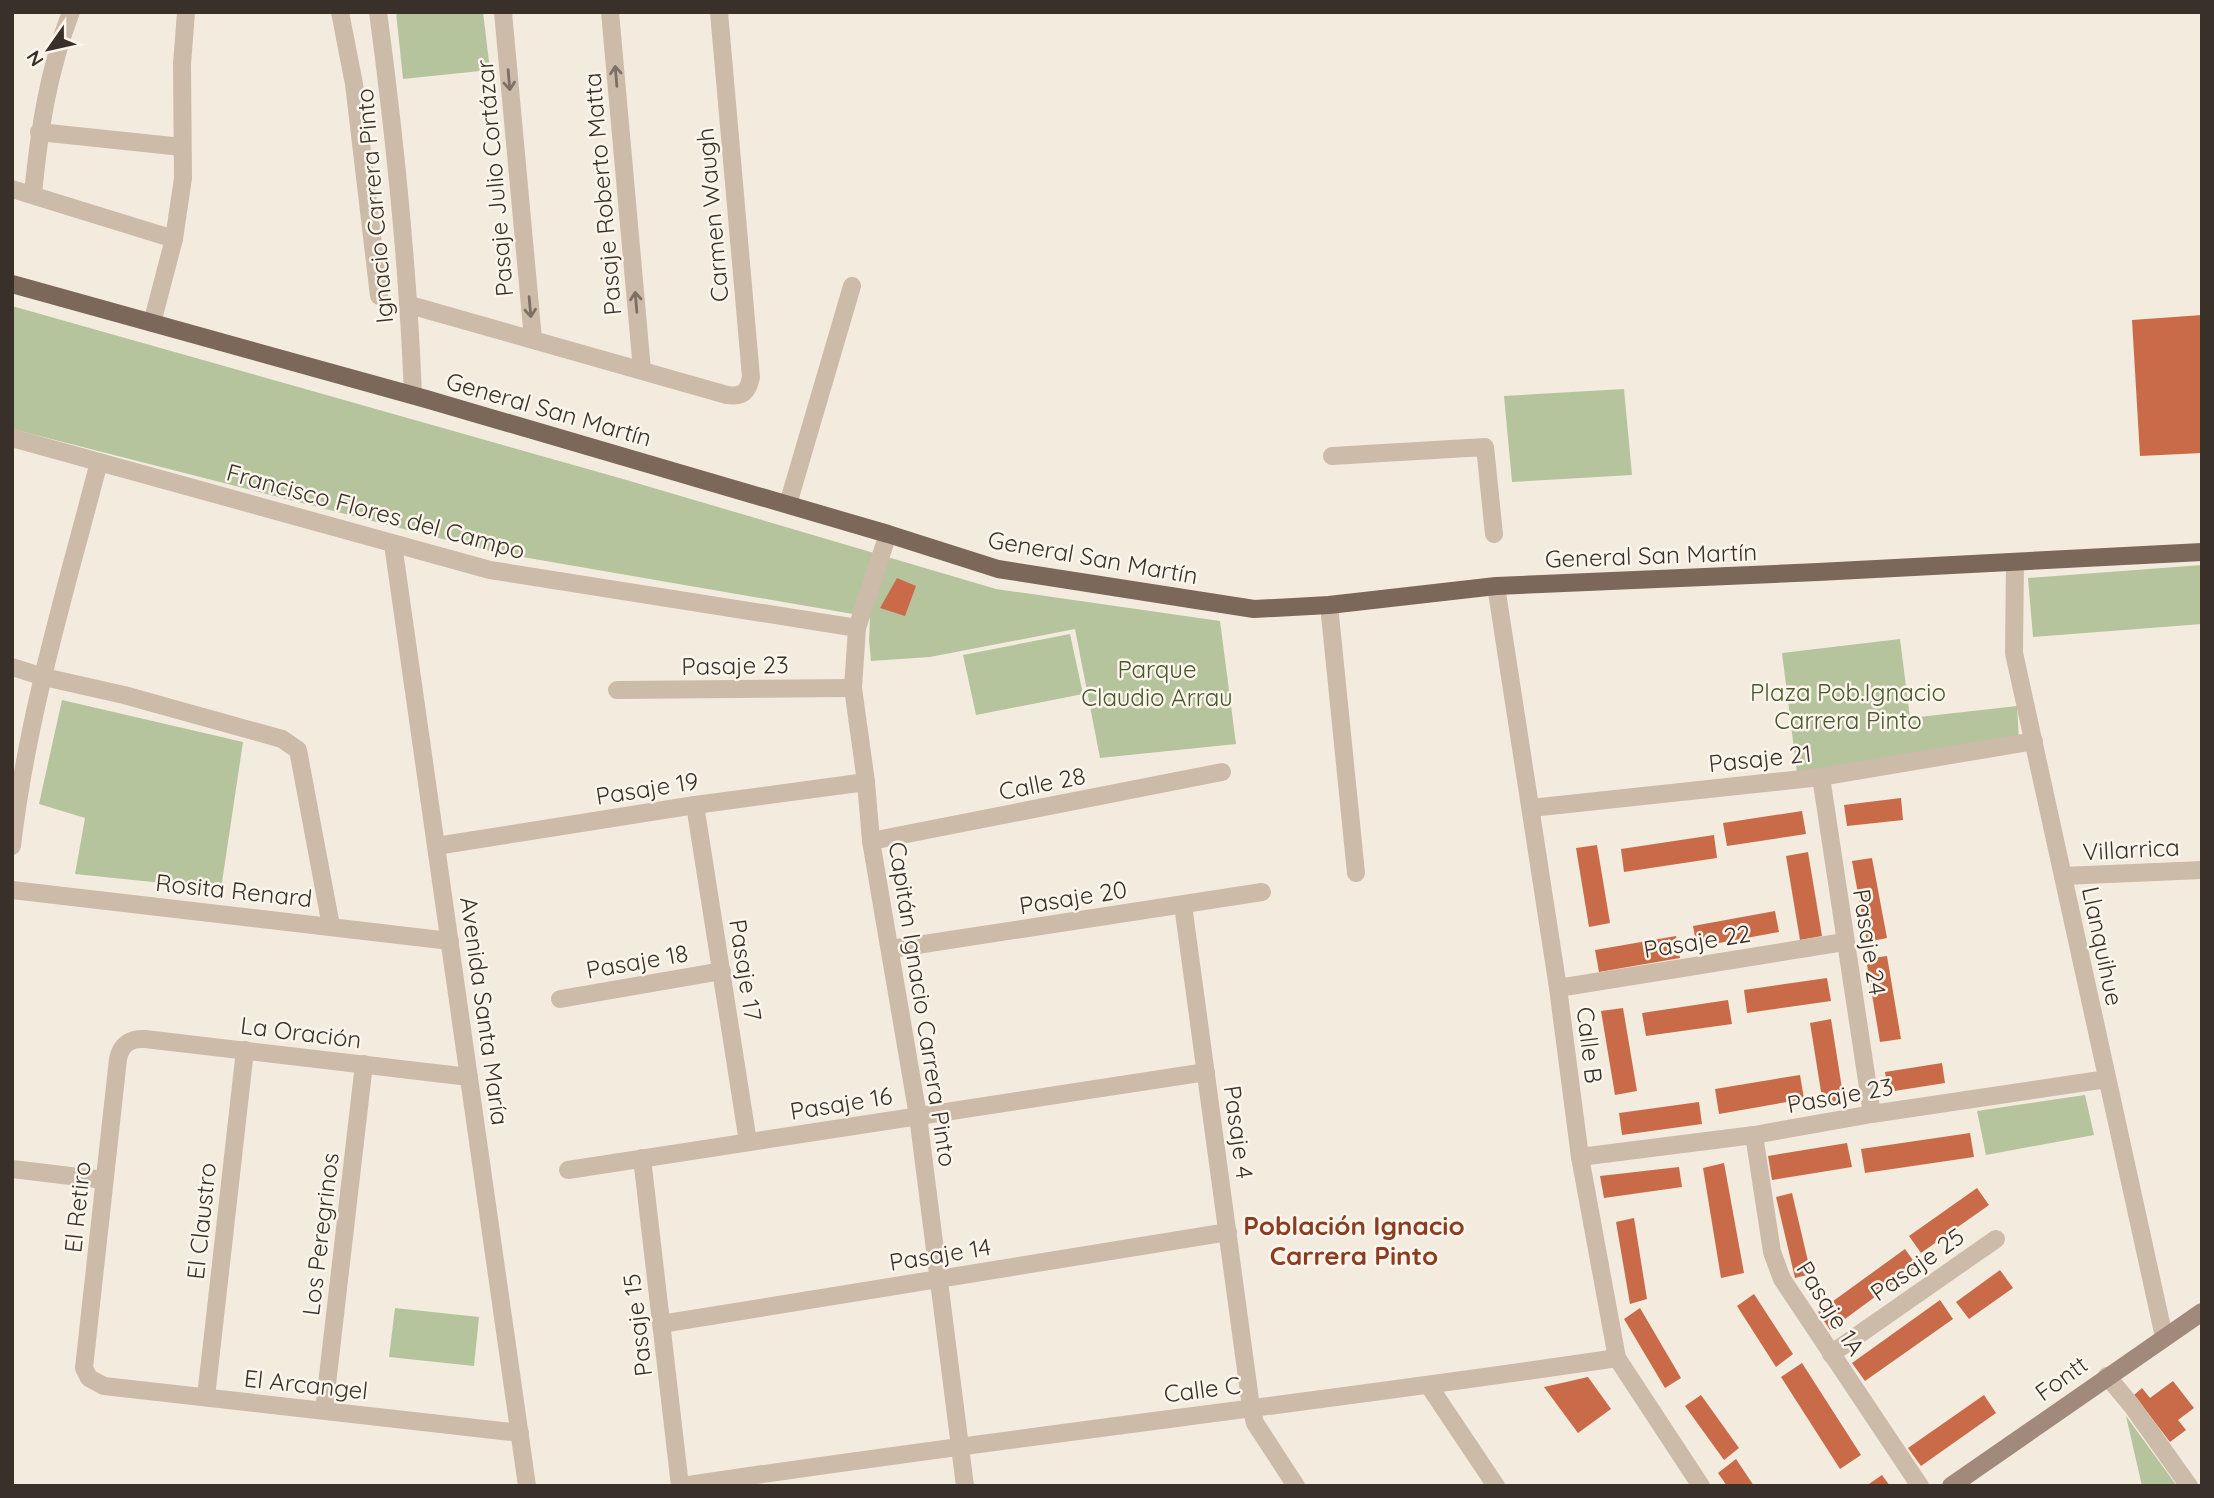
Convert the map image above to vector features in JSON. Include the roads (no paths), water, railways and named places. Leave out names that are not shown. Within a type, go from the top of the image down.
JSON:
[{"type":"main road","name":"General San Martín","points":[[12,284],[413,395],[888,534],[998,569],[1254,608],[1329,605],[1496,586],[2202,552]]},
{"type":"main road","name":"Fontt","points":[[1951,1486],[2202,1312]]},
{"type":"street","points":[[33,194],[39,132],[55,60],[71,12]]},
{"type":"street","points":[[152,323],[174,239],[183,178],[182,64],[186,12]]},
{"type":"street","points":[[340,12],[354,84],[379,296]]},
{"type":"street","name":"Ignacio Carrera Pinto","points":[[378,12],[389,93],[410,305],[413,395]]},
{"type":"street","name":"Pasaje Julio Cortázar","points":[[503,12],[534,339]]},
{"type":"street","name":"Pasaje Roberto Matta","points":[[610,12],[642,370]]},
{"type":"street","name":"Carmen Waugh","points":[[642,370],[737,396],[748,388],[751,377],[719,12]]},
{"type":"street","points":[[39,132],[182,147]]},
{"type":"street","points":[[12,189],[174,239]]},
{"type":"street","points":[[788,505],[852,286]]},
{"type":"street","points":[[410,305],[642,370]]},
{"type":"street","name":"Francisco Flores del Campo","points":[[12,438],[490,570],[857,628]]},
{"type":"street","points":[[1332,456],[1485,447],[1494,534]]},
{"type":"street","points":[[12,846],[14,811],[44,677],[99,462]]},
{"type":"street","name":"Capitán Ignacio Carrera Pinto","points":[[888,534],[857,628],[853,688],[871,841],[918,1116],[965,1486]]},
{"type":"street","name":"Avenida Santa María","points":[[393,544],[527,1486]]},
{"type":"street","name":"Llanquihue","points":[[2015,562],[2014,653],[2164,1337]]},
{"type":"street","name":"Calle B","points":[[1496,586],[1558,988],[1580,1157],[1617,1358],[1701,1486]]},
{"type":"street","points":[[1329,605],[1356,873]]},
{"type":"street","points":[[12,667],[282,739],[298,750],[331,926]]},
{"type":"street","name":"Pasaje 23","points":[[617,690],[853,688]]},
{"type":"street","name":"Pasaje 21","points":[[1531,808],[1821,777],[2034,741]]},
{"type":"street","name":"Calle 28","points":[[871,841],[1222,772]]},
{"type":"street","name":"Pasaje 24","points":[[1821,777],[1872,1114]]},
{"type":"street","name":"Pasaje 19","points":[[436,846],[695,805],[866,782]]},
{"type":"street","name":"Pasaje 17","points":[[695,805],[748,1142]]},
{"type":"street","name":"Villarrica","points":[[2063,877],[2202,870]]},
{"type":"street","name":"Rosita Renard","points":[[12,890],[450,941]]},
{"type":"street","name":"Pasaje 20","points":[[891,949],[1262,892]]},
{"type":"street","name":"Pasaje 4","points":[[1183,905],[1251,1407],[1255,1423],[1296,1486]]},
{"type":"street","name":"Pasaje 22","points":[[1558,988],[1844,942]]},
{"type":"street","name":"Pasaje 18","points":[[560,999],[722,971]]},
{"type":"street","name":"La Oración","points":[[127,1042],[139,1038],[469,1077]]},
{"type":"street","name":"El Retiro","points":[[89,1378],[84,1362],[104,1180],[119,1052],[127,1042]]},
{"type":"street","name":"El Claustro","points":[[206,1397],[245,1051]]},
{"type":"street","name":"Los Peregrinos","points":[[324,1410],[364,1064]]},
{"type":"street","name":"Pasaje 16","points":[[568,1170],[1206,1072]]},
{"type":"street","name":"Pasaje 23","points":[[1580,1157],[1754,1135],[1872,1114],[2108,1079]]},
{"type":"street","name":"Pasaje 1A","points":[[1754,1135],[1769,1237],[1776,1265],[1789,1292],[1920,1486]]},
{"type":"street","name":"Pasaje 15","points":[[642,1158],[681,1486]]},
{"type":"street","points":[[12,1169],[104,1180]]},
{"type":"street","name":"Pasaje 14","points":[[661,1324],[1227,1231]]},
{"type":"street","name":"Pasaje 25","points":[[1831,1354],[1996,1239]]},
{"type":"street","name":"Calle C","points":[[681,1486],[795,1477],[960,1445],[1429,1386],[1617,1358]]},
{"type":"street","points":[[2107,1376],[2132,1406],[2189,1486]]},
{"type":"street","name":"El Arcangel","points":[[89,1378],[104,1386],[520,1433]]},
{"type":"street","points":[[1429,1386],[1496,1486]]},
{"type":"district","name":"Población Ignacio Carrera Pinto","points":[[1354,1240]]},
{"type":"park label","name":"Parque Claudio Arrau","points":[[1157,683]]},
{"type":"park label","name":"Plaza Pob.Ignacio Carrera Pinto","points":[[1848,706]]}]
